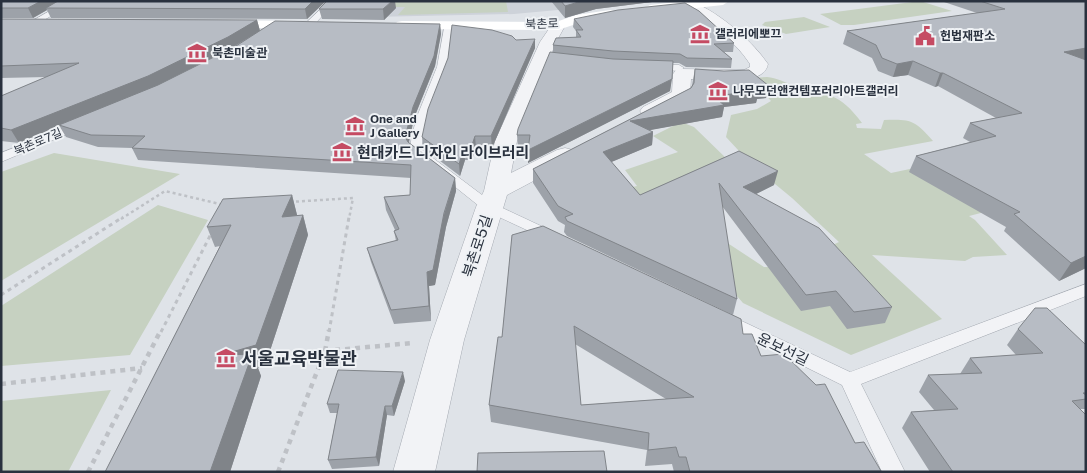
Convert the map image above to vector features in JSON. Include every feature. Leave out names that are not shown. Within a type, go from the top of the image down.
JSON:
[{"type":"street","points":[[595,1],[624,12]]},
{"type":"street","name":"북촌로","points":[[388,25],[558,26],[576,19],[723,1]]},
{"type":"street","points":[[637,118],[681,95],[680,71],[747,75],[758,70],[759,64],[754,54],[706,15],[688,5]]},
{"type":"street","points":[[16,24],[59,24]]},
{"type":"street","points":[[201,24],[329,25]]},
{"type":"street","name":"북촌로5길","points":[[414,472],[447,340],[493,199],[506,141],[546,58],[558,26]]},
{"type":"street","points":[[493,199],[584,145]]},
{"type":"lane","points":[[31,24],[73,1]]},
{"type":"lane","points":[[309,25],[333,1]]},
{"type":"lane","points":[[264,34],[279,25]]},
{"type":"lane","points":[[448,25],[442,67],[422,119],[415,150],[561,241]]},
{"type":"lane","points":[[641,66],[680,71]]},
{"type":"lane","name":"북촌로7길","points":[[1,158],[90,121]]},
{"type":"lane","points":[[894,472],[849,380],[1086,290]]},
{"type":"lane","name":"윤보선길","points":[[714,315],[849,380]]},
{"type":"path","points":[[1,294],[165,191],[225,206],[221,214]]},
{"type":"path","points":[[278,472],[325,351],[354,198],[284,202]]},
{"type":"path","points":[[88,472],[217,223]]},
{"type":"path","points":[[325,351],[447,340]]},
{"type":"path","points":[[1,384],[142,368]]},
{"type":"shaded area","points":[[342,1],[568,2],[558,10],[514,14],[324,18]]},
{"type":"green space","points":[[393,1],[506,1],[508,12],[398,15],[405,7],[389,7]]},
{"type":"green space","points":[[920,1],[952,11],[854,25],[841,25],[820,14]]},
{"type":"green space","points":[[804,17],[830,27],[786,34],[762,25],[765,22]]},
{"type":"green space","points":[[767,77],[832,96],[846,105],[862,123],[856,124],[857,128],[881,129],[884,120],[901,120],[917,125],[933,141],[864,154],[891,173],[952,160],[1028,201],[969,216],[975,220],[1007,255],[973,257],[965,261],[872,255],[942,319],[851,355],[743,303],[663,211],[609,192],[637,186],[625,170],[678,152],[653,136],[681,122],[694,127],[729,161],[656,196],[764,267],[785,267],[839,242],[792,198],[752,165],[726,137],[731,115],[757,109],[771,101],[751,78]]},
{"type":"green space","points":[[54,153],[180,174],[1,281],[1,172]]},
{"type":"green space","points":[[158,205],[208,220],[130,355],[1,366],[1,306]]},
{"type":"green space","points":[[111,390],[68,472],[1,472],[1,401]]},
{"type":"building","points":[[1,1],[41,1],[28,8],[1,8]]},
{"type":"building","points":[[58,1],[313,1],[305,9],[46,8]]},
{"type":"building","points":[[327,1],[392,1],[383,9],[319,9]]},
{"type":"building","points":[[561,1],[582,1],[565,6]]},
{"type":"building","points":[[980,1],[1086,1],[1086,48],[1064,52],[1086,60],[1086,256],[1071,263],[1014,214],[1020,212],[916,156],[996,136],[970,123],[1022,113],[943,73],[913,61],[897,64],[882,58],[876,45],[847,31],[1005,9]]},
{"type":"building","points":[[685,3],[699,11],[734,43],[714,44],[732,59],[687,58],[680,54],[613,51],[553,45],[556,38],[581,37],[576,30],[583,30],[574,19],[618,10]]},
{"type":"building","points":[[1,19],[257,20],[228,37],[148,76],[11,130],[1,128],[1,96],[79,63],[1,66]]},
{"type":"building","points":[[275,21],[440,24],[434,56],[413,107],[405,137],[408,142],[455,178],[444,213],[433,270],[427,272],[429,306],[391,310],[367,248],[398,240],[394,231],[399,229],[384,197],[410,195],[411,165],[132,148],[145,136],[91,135],[59,125],[158,85],[236,46]]},
{"type":"building","points":[[452,25],[492,30],[512,36],[516,40],[535,39],[491,136],[475,136],[471,148],[464,148],[459,164],[422,137],[428,109],[448,58]]},
{"type":"building","points":[[550,52],[613,59],[673,61],[672,79],[528,150],[530,135],[517,135],[518,129]]},
{"type":"building","points":[[695,69],[749,70],[769,86],[755,88],[759,91],[713,96],[724,105],[630,121],[653,132],[603,152],[640,195],[739,151],[778,171],[743,187],[819,228],[892,307],[854,312],[836,291],[806,295],[719,183],[737,299],[567,221],[565,217],[573,214],[558,206],[533,169],[691,88],[694,83]]},
{"type":"building","name":"서울교육박물관","points":[[292,195],[282,217],[303,215],[256,345],[225,354],[252,355],[210,472],[105,472],[231,225],[207,227],[223,199]]},
{"type":"building","points":[[543,226],[741,319],[743,334],[752,334],[761,356],[784,354],[816,385],[825,384],[855,443],[864,442],[881,471],[690,472],[686,457],[679,457],[676,447],[648,450],[649,433],[489,405],[498,337],[502,337],[512,235]],"holes":[[[574,326],[694,397],[581,405]]]},
{"type":"building","points":[[1035,308],[1047,308],[1086,345],[1086,393],[1083,393],[1086,395],[1086,399],[1072,401],[1086,415],[1086,472],[953,472],[911,412],[958,409],[928,375],[982,373],[970,358],[1043,353],[1018,329]]},
{"type":"building","points":[[338,370],[403,372],[392,406],[385,406],[376,457],[328,460],[339,404],[327,404]]},
{"type":"building","points":[[604,451],[607,472],[477,472],[478,453]]},
{"type":"place","name":"갤러리에뽀끄","points":[[700,34]]},
{"type":"place","name":"헌법재판소","points":[[925,36]]},
{"type":"place","name":"북촌미술관","points":[[197,53]]},
{"type":"place","name":"나무모던앤컨템포러리아트갤러리","points":[[718,91]]},
{"type":"place","name":"One and J Gallery","points":[[355,126]]},
{"type":"place","name":"현대카드 디자인 라이브러리","points":[[342,152]]},
{"type":"place","name":"서울교육박물관","points":[[226,358]]}]
